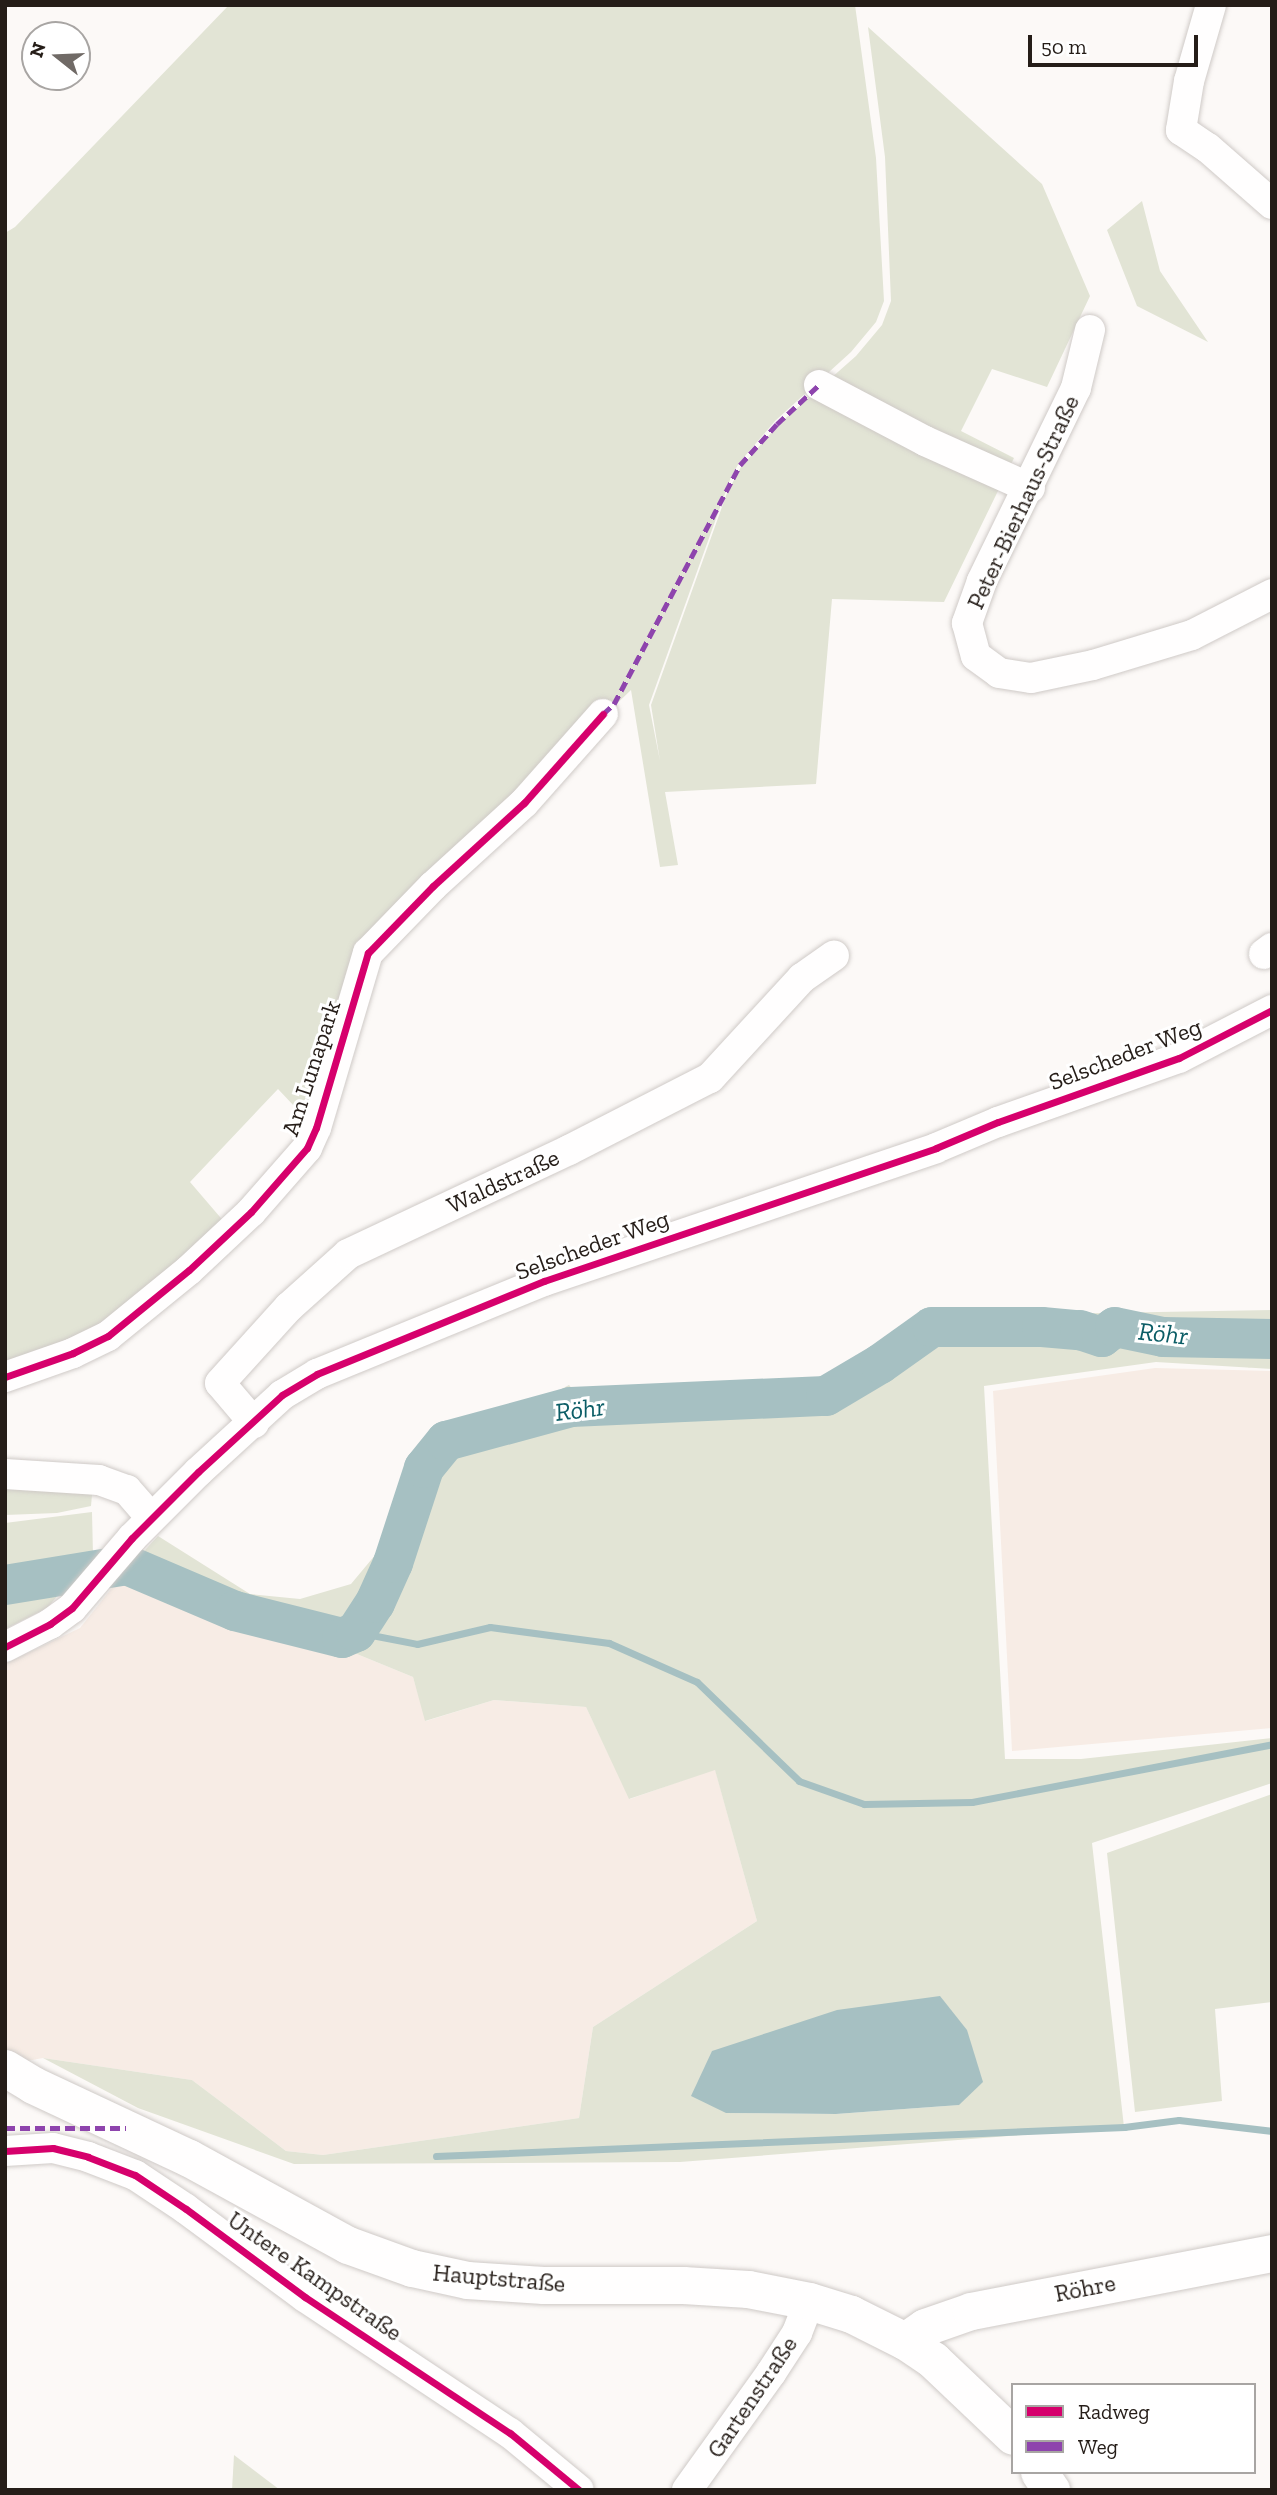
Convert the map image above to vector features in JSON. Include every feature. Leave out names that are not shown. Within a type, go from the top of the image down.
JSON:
[{"type":"main road","name":"Hauptstraße","points":[[19,2077],[189,2158],[348,2245],[412,2269],[467,2280],[544,2285],[748,2288],[809,2301],[851,2314],[905,2341],[933,2360],[1011,2434]]},
{"type":"main road","name":"Röhre","points":[[905,2341],[925,2327],[971,2311],[1272,2253]]},
{"type":"main road","points":[[1040,2474],[1051,2490]]},
{"type":"street","points":[[1211,5],[1189,81],[1181,130],[1208,148],[1272,204]]},
{"type":"street","name":"Peter-Bierhaus-Straße","points":[[1090,330],[1076,388],[1030,488],[982,581],[967,622],[976,656],[999,673],[1031,678],[1093,665],[1192,635],[1270,587]]},
{"type":"street","points":[[819,385],[925,442],[1030,488]]},
{"type":"street","name":"Am Lunapark","points":[[5,1377],[73,1353],[108,1336],[189,1270],[251,1212],[307,1149],[316,1128],[368,953],[433,886],[524,803],[603,714]]},
{"type":"street","name":"Waldstraße","points":[[254,1423],[220,1383],[289,1307],[348,1254],[569,1150],[710,1077],[802,978],[834,956]]},
{"type":"street","name":"Selscheder Weg","points":[[5,1647],[50,1625],[72,1608],[142,1528],[282,1395],[317,1374],[544,1281],[936,1148],[998,1122],[1179,1058],[1272,1010]]},
{"type":"street","points":[[5,1475],[99,1480],[127,1490],[142,1528]]},
{"type":"street","name":"Untere Kampstraße","points":[[5,2151],[53,2148],[88,2157],[135,2175],[187,2208],[305,2297],[510,2433],[579,2490]]},
{"type":"street","name":"Gartenstraße","points":[[687,2490],[797,2333],[809,2301]]},
{"type":"shaded area","points":[[229,5],[855,5],[876,158],[884,301],[876,322],[851,352],[775,421],[739,463],[731,477],[649,705],[660,761],[651,705],[727,493],[741,467],[779,424],[856,356],[882,325],[891,301],[885,157],[868,27],[1042,184],[1090,296],[1047,387],[992,369],[961,431],[1014,458],[944,602],[832,599],[816,784],[665,792],[678,865],[660,867],[631,690],[366,946],[311,1124],[278,1089],[190,1182],[226,1224],[111,1324],[5,1367],[5,233],[15,227]]},
{"type":"shaded area","points":[[1142,201],[1160,271],[1208,342],[1137,306],[1107,230]]},
{"type":"shaded area","points":[[1272,1310],[1272,1369],[1156,1362],[984,1386],[1005,1759],[1081,1759],[1272,1738],[1272,1783],[1092,1843],[1124,2127],[680,2162],[294,2164],[138,2108],[43,2058],[192,2080],[286,2151],[323,2155],[579,2118],[593,2027],[757,1921],[715,1770],[629,1799],[586,1707],[494,1700],[425,1721],[413,1677],[330,1643],[123,1574],[158,1536],[250,1594],[300,1599],[351,1584],[391,1536],[443,1452],[569,1385],[581,1399],[820,1383],[923,1316]],"holes":[[[959,2105],[836,2114],[726,2113]]]},
{"type":"shaded area","points":[[1155,1368],[1272,1371],[1272,1728],[1012,1751],[993,1391]]},
{"type":"shaded area","points":[[5,1479],[93,1484],[91,1506],[57,1513],[5,1515]]},
{"type":"shaded area","points":[[92,1512],[93,1555],[47,1608],[5,1629],[5,1523]]},
{"type":"shaded area","points":[[123,1574],[330,1643],[413,1677],[426,1721],[494,1700],[586,1707],[630,1799],[715,1769],[757,1921],[593,2027],[579,2118],[323,2155],[286,2151],[192,2080],[43,2058],[5,2065],[5,1664],[80,1628]]},
{"type":"shaded area","points":[[1272,1794],[1272,2002],[1215,2009],[1222,2101],[1135,2112],[1107,1853]]},
{"type":"shaded area","points":[[234,2455],[280,2490],[232,2490]]},
{"type":"water","points":[[940,1996],[967,2030],[983,2082],[959,2105],[836,2114],[726,2113],[691,2096],[712,2051],[837,2010]]},
{"type":"waterway","name":"Röhr","points":[[5,1585],[127,1565],[235,1611],[342,1638],[356,1632],[375,1603],[393,1563],[424,1468],[446,1441],[571,1407],[826,1396],[880,1364],[932,1327],[1042,1327],[1080,1330],[1102,1337],[1115,1327],[1163,1337],[1272,1339]]},
{"type":"waterway","points":[[356,1632],[417,1644],[490,1627],[609,1643],[697,1682],[799,1781],[864,1804],[972,1802],[1272,1744]]},
{"type":"waterway","points":[[436,2156],[1124,2127],[1179,2120],[1272,2131]]},
{"type":"marked path","points":[[603,714],[614,704],[740,465],[777,424],[819,385]]},
{"type":"marked path","points":[[5,2128],[126,2128]]},
{"type":"cycle path","points":[[5,1377],[73,1353],[108,1336],[189,1270],[251,1212],[307,1148],[316,1128],[368,953],[433,886],[524,803],[603,714]]},
{"type":"cycle path","points":[[5,1647],[50,1624],[72,1608],[132,1538],[198,1472],[282,1395],[317,1374],[544,1281],[936,1148],[998,1122],[1179,1058],[1272,1010]]},
{"type":"cycle path","points":[[5,2151],[53,2148],[88,2157],[135,2175],[186,2209],[305,2297],[510,2433],[579,2490]]}]
